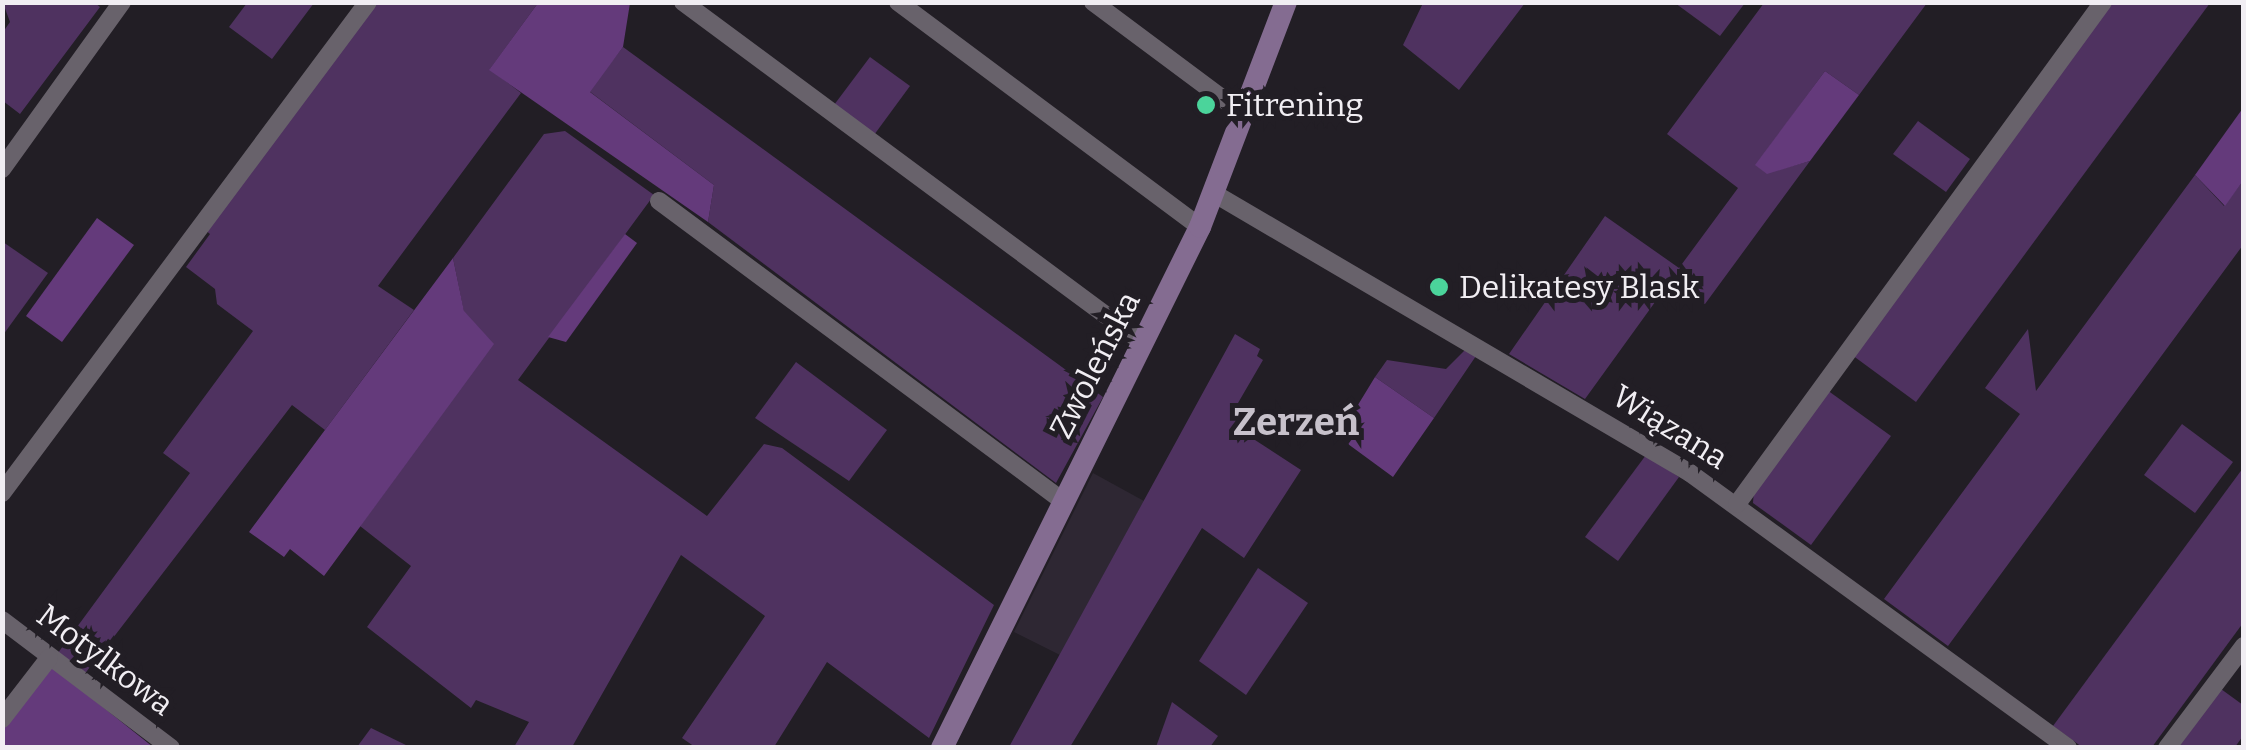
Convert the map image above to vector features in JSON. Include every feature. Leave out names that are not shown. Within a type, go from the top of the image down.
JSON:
[{"type":"street","points":[[2,169],[122,2]]},
{"type":"street","points":[[2,492],[368,2]]},
{"type":"street","points":[[683,2],[1142,342]]},
{"type":"street","points":[[898,2],[1200,226]]},
{"type":"street","points":[[1093,2],[1246,116]]},
{"type":"street","name":"Zwoleńska","points":[[942,748],[1215,194],[1286,2]]},
{"type":"street","points":[[1738,504],[2103,2]]},
{"type":"street","name":"Wiązana","points":[[1215,194],[1498,356],[1738,504],[2068,748]]},
{"type":"street","points":[[659,202],[1064,501]]},
{"type":"street","name":"Motylkowa","points":[[2,620],[171,748]]},
{"type":"street","points":[[2167,748],[2244,646]]},
{"type":"street","points":[[2,719],[49,658]]},
{"type":"shaded area","points":[[94,2],[100,7],[20,114],[3,101],[3,32],[10,22],[3,3]]},
{"type":"shaded area","points":[[247,2],[314,3],[272,59],[229,27]]},
{"type":"shaded area","points":[[1423,2],[1525,3],[1459,90],[1403,45]]},
{"type":"shaded area","points":[[373,3],[538,3],[490,69],[521,93],[378,286],[414,310],[325,430],[292,405],[83,677],[55,657],[190,473],[163,453],[253,331],[217,304],[215,289],[186,267],[210,234],[204,229]]},
{"type":"shaded area","points":[[538,3],[630,3],[623,47],[590,92],[714,185],[708,222],[489,70]]},
{"type":"shaded area","points":[[1675,3],[1745,3],[1720,36]]},
{"type":"shaded area","points":[[1764,3],[1927,3],[1859,95],[1825,71],[1756,165],[1767,173],[1810,161],[1705,304],[1671,280],[1585,399],[1509,354],[1605,216],[1679,268],[1738,188],[1667,134]]},
{"type":"shaded area","points":[[2108,3],[2210,3],[1916,402],[1852,355]]},
{"type":"shaded area","points":[[623,47],[1103,397],[1056,483],[708,222],[714,185],[589,91]]},
{"type":"shaded area","points":[[870,57],[910,86],[874,135],[834,105]]},
{"type":"shaded area","points":[[1825,71],[1859,95],[1810,161],[1767,174],[1755,165]]},
{"type":"shaded area","points":[[2243,108],[2243,181],[2225,206],[2195,175]]},
{"type":"shaded area","points":[[1918,121],[1970,159],[1946,192],[1893,154]]},
{"type":"shaded area","points":[[565,131],[654,195],[518,380],[707,516],[764,444],[782,448],[994,605],[929,738],[827,662],[774,747],[695,747],[682,738],[765,616],[681,555],[572,747],[514,747],[529,722],[476,700],[471,708],[367,627],[411,566],[360,526],[493,344],[464,312],[453,258],[544,134]]},
{"type":"shaded area","points":[[2195,175],[2224,206],[2243,181],[2243,245],[1948,646],[1884,599],[2020,414],[1985,388],[2028,329],[2036,391]]},
{"type":"shaded area","points":[[97,218],[134,245],[62,342],[26,316]]},
{"type":"shaded area","points":[[625,234],[637,243],[566,342],[548,337]]},
{"type":"shaded area","points":[[3,242],[48,273],[3,335]]},
{"type":"shaded area","points":[[453,258],[464,311],[494,344],[324,576],[290,549],[284,557],[249,532]]},
{"type":"shaded area","points":[[1235,334],[1260,349],[1257,356],[1263,360],[1238,403],[1266,422],[1255,440],[1301,470],[1244,558],[1202,528],[1070,747],[1009,747]]},
{"type":"shaded area","points":[[1468,347],[1478,353],[1434,418],[1375,377],[1387,360],[1446,369]]},
{"type":"shaded area","points":[[796,362],[887,430],[849,481],[755,418]]},
{"type":"shaded area","points":[[1375,377],[1434,418],[1393,477],[1348,444],[1357,429],[1353,413]]},
{"type":"shaded area","points":[[1827,390],[1891,436],[1811,545],[1753,503],[1754,489]]},
{"type":"shaded area","points":[[2182,424],[2233,462],[2195,513],[2144,475]]},
{"type":"shaded area","points":[[1646,455],[1679,477],[1618,561],[1585,537]]},
{"type":"shaded area","points":[[2243,468],[2243,623],[2152,747],[2082,747],[2053,726]]},
{"type":"shaded area","points":[[1093,473],[1144,501],[1060,655],[1014,632]]},
{"type":"shaded area","points":[[1258,568],[1308,603],[1246,695],[1199,661]]},
{"type":"shaded area","points":[[49,664],[153,747],[3,747],[2,724]]},
{"type":"shaded area","points":[[2221,689],[2243,705],[2243,736],[2235,747],[2178,748]]},
{"type":"shaded area","points":[[1172,702],[1218,736],[1210,747],[1156,747]]},
{"type":"shaded area","points":[[371,728],[410,747],[357,747]]},
{"type":"place","name":"Fitrening","points":[[1206,105]]},
{"type":"place","name":"Delikatesy Blask","points":[[1439,287]]},
{"type":"district","name":"Zerzeń","points":[[1296,423]]}]
